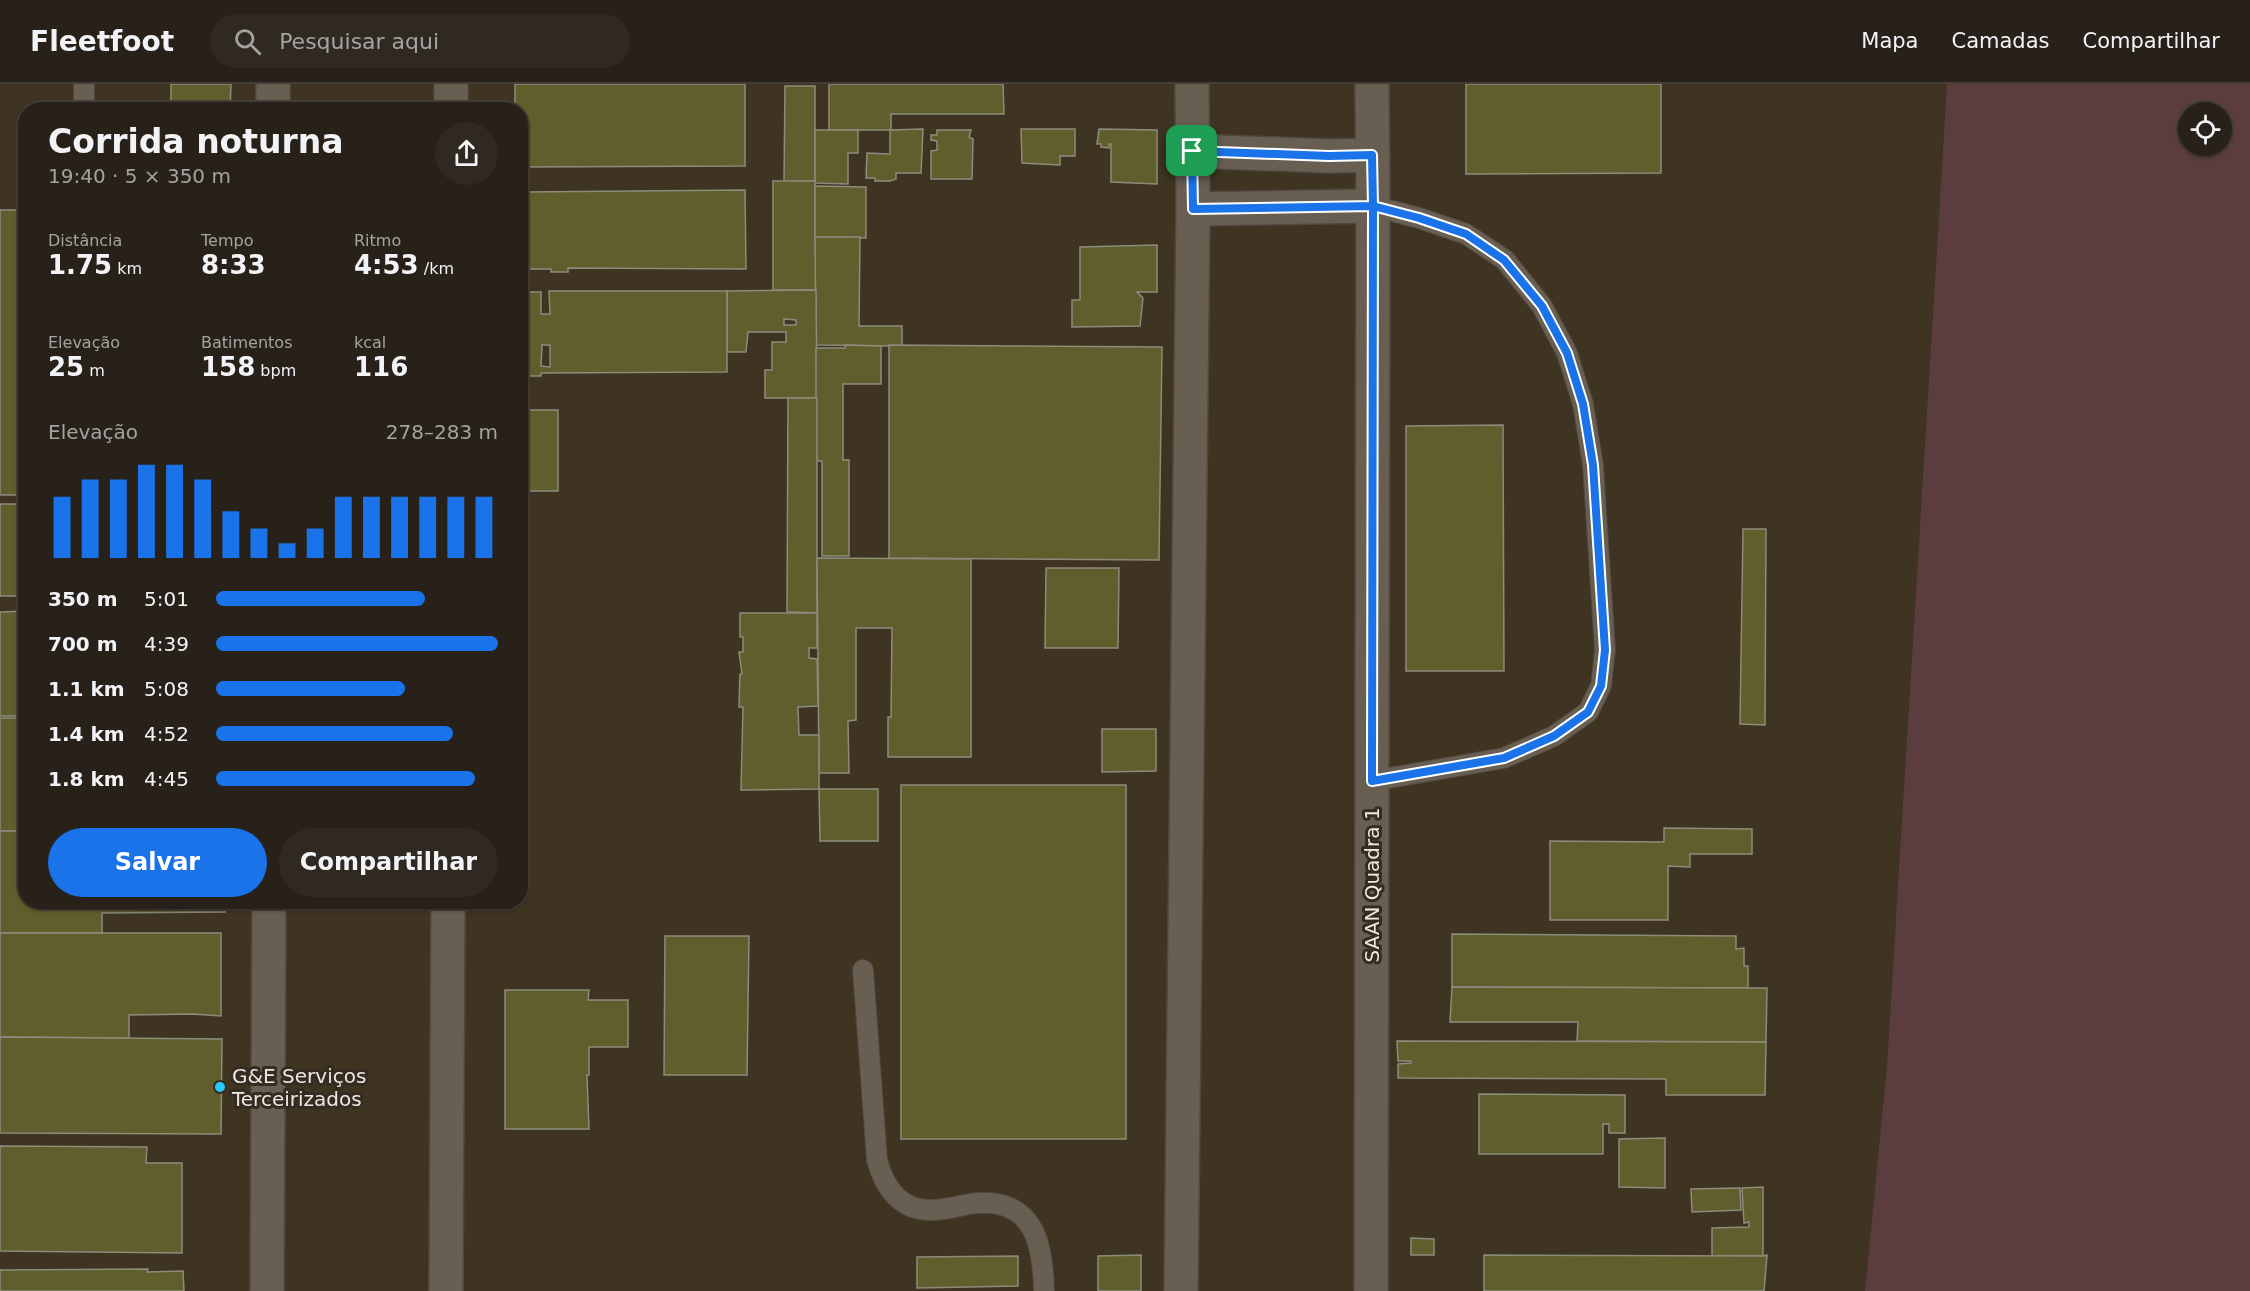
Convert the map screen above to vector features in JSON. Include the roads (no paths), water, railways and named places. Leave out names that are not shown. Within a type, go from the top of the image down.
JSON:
[{"type":"street","points":[[273,84],[273,102]]},
{"type":"street","points":[[451,84],[451,102]]},
{"type":"street","points":[[1181,1291],[1193,209],[1192,84]]},
{"type":"street","name":"SAAN Quadra 1","points":[[1371,1291],[1372,84]]},
{"type":"street","points":[[1192,151],[1329,156],[1372,155]]},
{"type":"street","points":[[1193,209],[1373,206]]},
{"type":"street","points":[[267,1291],[269,909]]},
{"type":"street","points":[[446,1291],[448,909]]},
{"type":"lane","points":[[1372,781],[1504,758],[1554,736],[1588,712],[1601,686],[1605,650],[1593,465],[1583,404],[1562,343],[1542,306],[1504,260],[1466,234],[1373,206]]},
{"type":"lane","points":[[863,970],[877,1160],[882,1179],[894,1195],[911,1206],[929,1210],[979,1203],[1007,1205],[1025,1217],[1037,1237],[1043,1262],[1044,1291]]},
{"type":"place","name":"G&E Serviços Terceirizados","points":[[220,1087]]}]
